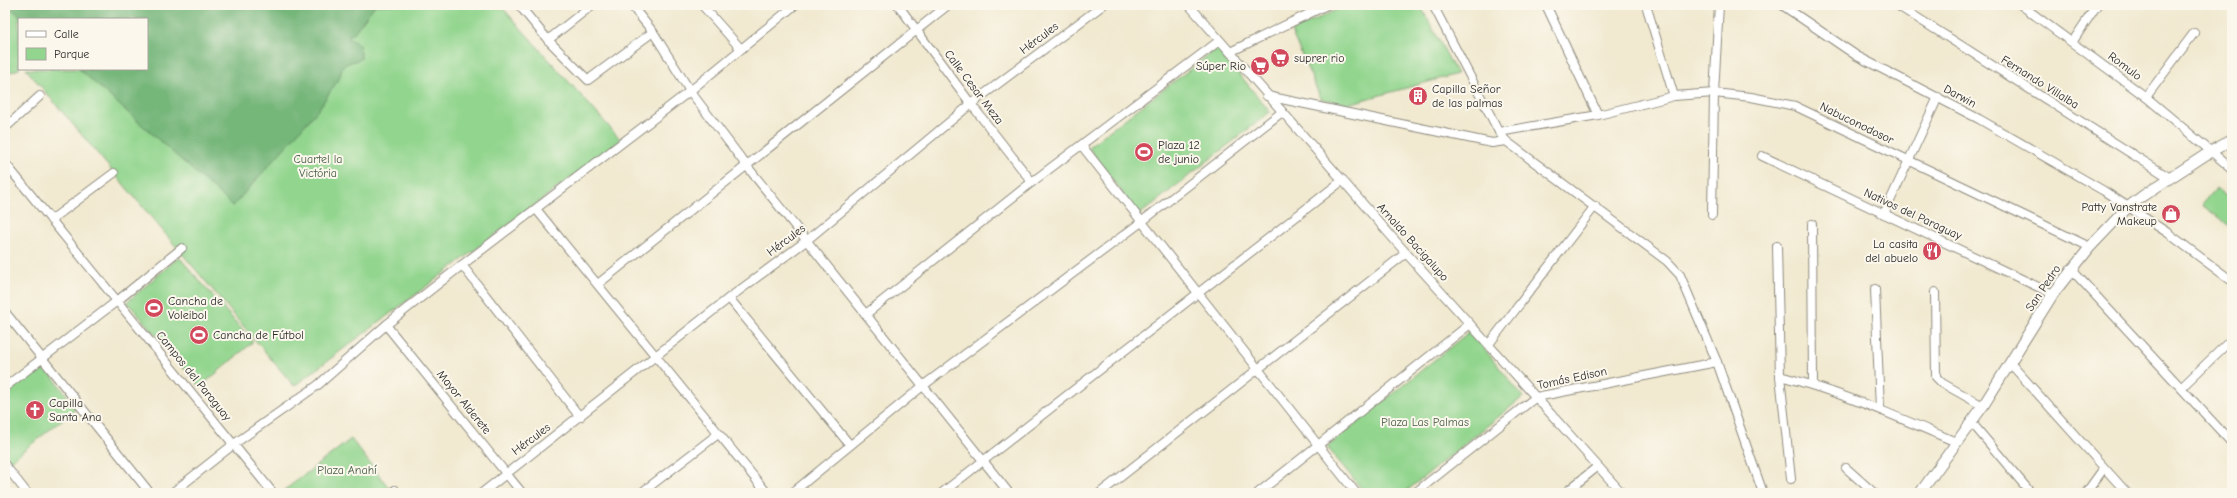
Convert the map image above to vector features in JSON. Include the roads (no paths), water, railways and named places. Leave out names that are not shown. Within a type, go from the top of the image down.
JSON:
[{"type":"main road","name":"San Pedro","points":[[1920,493],[1956,442],[1972,423],[2053,294],[2071,269],[2090,247],[2128,207],[2210,152],[2232,140]]},
{"type":"street","points":[[519,5],[548,40],[588,80],[653,32]]},
{"type":"street","points":[[548,40],[592,5]]},
{"type":"street","points":[[631,5],[653,32],[690,91],[746,165],[1010,493]]},
{"type":"street","points":[[702,5],[741,49]]},
{"type":"street","points":[[172,493],[234,444],[318,385],[386,325],[690,91],[795,5]]},
{"type":"street","name":"Calle Cesar Meza","points":[[898,5],[971,104],[1032,182]]},
{"type":"street","points":[[598,284],[948,5]]},
{"type":"street","name":"Hércules","points":[[482,493],[729,298],[806,240],[971,104],[1103,5]]},
{"type":"street","name":"Arnaldo Bacigalupo","points":[[1189,5],[1406,254],[1489,344],[1597,467],[1622,493]]},
{"type":"street","points":[[1230,52],[1327,5]]},
{"type":"street","points":[[1433,5],[1499,132],[1506,141],[1596,206],[1667,261],[1680,275],[1718,362],[1763,493]]},
{"type":"street","points":[[1546,5],[1598,115]]},
{"type":"street","points":[[1646,5],[1674,96]]},
{"type":"street","points":[[1712,215],[1714,93],[1719,5]]},
{"type":"street","name":"Darwin","points":[[1782,5],[1857,56],[1979,119],[2128,207],[2186,246],[2232,281]]},
{"type":"street","name":"Fernando Villalba","points":[[1897,5],[2170,178]]},
{"type":"street","name":"Romulo","points":[[2022,5],[2073,41],[2146,97],[2232,169]]},
{"type":"street","points":[[2073,41],[2097,5]]},
{"type":"street","points":[[2146,97],[2194,33]]},
{"type":"street","points":[[866,314],[1032,182],[1082,146],[1219,41]]},
{"type":"street","name":"Nabuconodosor","points":[[1499,132],[1598,115],[1674,96],[1714,93],[1751,97],[1795,106],[2090,247]]},
{"type":"street","points":[[5,128],[40,96]]},
{"type":"street","points":[[1267,96],[1492,143],[1506,141]]},
{"type":"street","points":[[1884,214],[1938,97]]},
{"type":"street","points":[[792,493],[924,385],[1140,223],[1282,112]]},
{"type":"street","points":[[1082,146],[1140,223],[1356,493]]},
{"type":"street","name":"Nativos del Paraguay","points":[[1762,156],[2053,294]]},
{"type":"street","name":"Campos del Paraguay","points":[[5,163],[273,493]]},
{"type":"street","points":[[51,220],[114,173]]},
{"type":"street","points":[[942,493],[1198,295],[1342,180]]},
{"type":"street","points":[[1489,344],[1596,206]]},
{"type":"street","points":[[536,209],[767,493]]},
{"type":"street","points":[[1812,224],[1813,385]]},
{"type":"street","points":[[1777,246],[1780,376],[1791,479]]},
{"type":"street","points":[[5,387],[117,301],[182,248]]},
{"type":"street","points":[[1100,493],[1406,254]]},
{"type":"street","points":[[462,265],[580,417]]},
{"type":"street","points":[[2071,269],[2182,387],[2232,443]]},
{"type":"street","points":[[1875,289],[1880,409]]},
{"type":"street","points":[[1935,292],[1936,377],[1942,383],[1983,406]]},
{"type":"street","points":[[729,298],[850,445]]},
{"type":"street","points":[[5,312],[150,493]]},
{"type":"street","points":[[1258,493],[1470,324]]},
{"type":"street","name":"Mayor Alderete","points":[[386,325],[522,493]]},
{"type":"street","points":[[2182,387],[2232,339]]},
{"type":"street","name":"Tomás Edison","points":[[1415,493],[1536,397],[1718,362]]},
{"type":"street","points":[[2010,363],[2126,493]]},
{"type":"street","points":[[1780,376],[1813,385],[1880,409],[1956,442]]},
{"type":"street","points":[[1972,423],[2031,493]]},
{"type":"street","points":[[641,493],[718,434]]},
{"type":"street","points":[[5,465],[28,493]]},
{"type":"street","points":[[1565,493],[1597,467]]},
{"type":"street","points":[[1846,468],[1874,493]]},
{"type":"street","points":[[2086,493],[2104,468]]},
{"type":"place","name":"suprer rio","points":[[1280,58]]},
{"type":"place","name":"Súper Rio","points":[[1260,66]]},
{"type":"place","name":"Capilla Señor de las palmas","points":[[1418,96]]},
{"type":"place","name":"Plaza 12 de junio","points":[[1144,152]]},
{"type":"place","name":"Patty Vanstrate Makeup","points":[[2171,214]]},
{"type":"place","name":"La casita del abuelo","points":[[1932,251]]},
{"type":"place","name":"Cancha de Voleibol","points":[[154,308]]},
{"type":"place","name":"Cancha de Fútbol","points":[[199,335]]},
{"type":"place","name":"Capilla Santa Ana","points":[[35,410]]},
{"type":"park label","name":"Cuartel la Victória","points":[[318,166]]},
{"type":"park label","name":"Plaza Las Palmas","points":[[1425,422]]},
{"type":"park label","name":"Plaza Anahí","points":[[347,470]]}]
